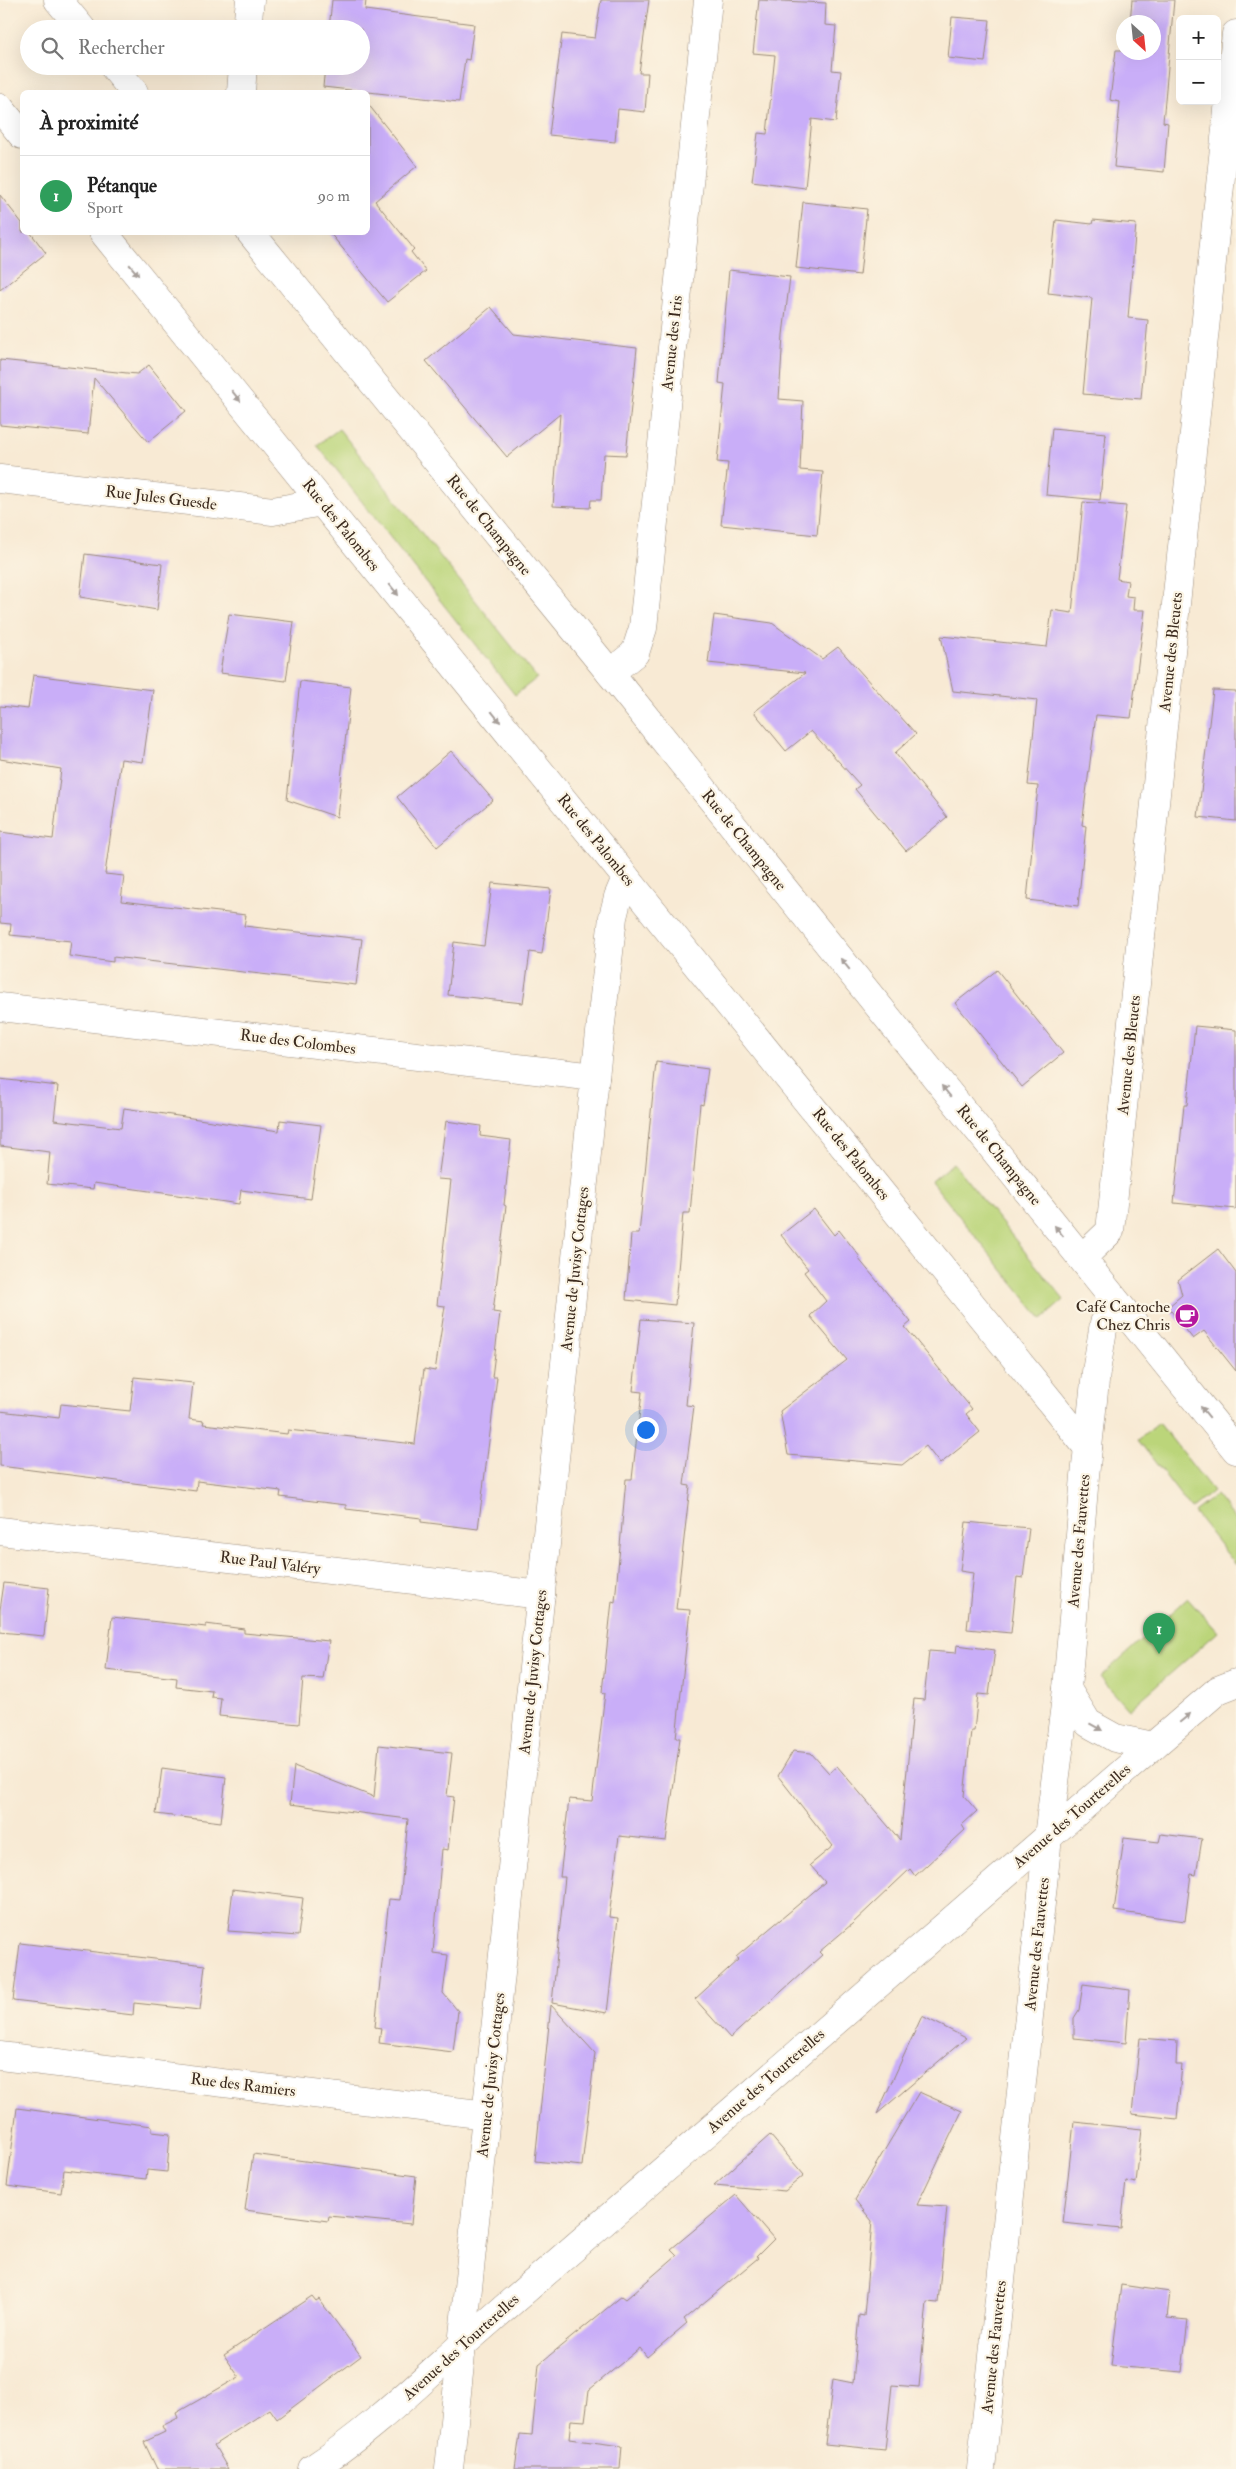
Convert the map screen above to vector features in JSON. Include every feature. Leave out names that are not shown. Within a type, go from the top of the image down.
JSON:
[{"type":"street","points":[[58,0],[75,20]]},
{"type":"street","points":[[248,20],[250,0]]},
{"type":"street","name":"Avenue des Iris","points":[[610,673],[635,652],[643,628],[708,0]]},
{"type":"street","name":"Avenue des Bleuets","points":[[1082,1258],[1110,1231],[1236,34]]},
{"type":"street","points":[[120,75],[132,90]]},
{"type":"street","points":[[241,90],[242,75]]},
{"type":"street","points":[[0,108],[20,133]]},
{"type":"street","name":"Rue des Palombes","points":[[105,235],[1088,1448]]},
{"type":"street","name":"Rue de Champagne","points":[[252,235],[610,673],[1236,1450]]},
{"type":"street","name":"Rue Jules Guesde","points":[[0,479],[273,511],[322,502]]},
{"type":"street","name":"Avenue de Juvisy Cottages","points":[[449,2469],[595,1077],[613,917],[618,897],[626,878]]},
{"type":"street","name":"Rue des Colombes","points":[[0,1007],[595,1077]]},
{"type":"street","name":"Avenue des Fauvettes","points":[[981,2469],[1048,1837],[1067,1689],[1088,1448],[1104,1323],[1116,1303]]},
{"type":"street","name":"Rue Paul Valéry","points":[[0,1531],[541,1595]]},
{"type":"street","name":"Avenue des Tourterelles","points":[[312,2469],[335,2454],[399,2402],[462,2344],[1153,1746],[1227,1687]]},
{"type":"street","points":[[1067,1689],[1088,1723],[1115,1738],[1153,1746]]},
{"type":"street","name":"Rue des Ramiers","points":[[0,2056],[487,2115]]},
{"type":"green space","points":[[339,429],[537,678],[515,695],[317,445]]},
{"type":"green space","points":[[953,1163],[1064,1300],[1042,1319],[931,1181]]},
{"type":"green space","points":[[1159,1423],[1213,1491],[1191,1509],[1138,1440]]},
{"type":"green space","points":[[1216,1495],[1236,1520],[1236,1565],[1194,1512]]},
{"type":"green space","points":[[1188,1598],[1218,1632],[1129,1710],[1100,1677]]},
{"type":"building","points":[[332,0],[366,0],[365,10],[474,24],[469,60],[465,59],[459,102],[370,92],[370,90],[323,87],[324,75],[370,75],[370,20],[330,20]]},
{"type":"building","points":[[601,0],[649,0],[639,73],[648,73],[645,112],[618,109],[615,142],[549,135],[562,34],[595,38]]},
{"type":"building","points":[[759,0],[826,3],[825,25],[836,26],[832,70],[841,71],[836,122],[812,119],[805,188],[752,181],[758,133],[767,134],[775,55],[753,53]]},
{"type":"building","points":[[1132,0],[1174,0],[1163,122],[1168,123],[1164,172],[1114,167],[1120,102],[1110,100],[1116,50],[1116,60],[1161,60],[1161,15],[1131,15]]},
{"type":"building","points":[[952,17],[990,20],[985,62],[948,58]]},
{"type":"building","points":[[370,107],[417,166],[375,201],[414,249],[411,252],[426,271],[387,302],[331,235],[370,235]]},
{"type":"building","points":[[0,195],[20,220],[20,235],[32,235],[46,253],[0,290]]},
{"type":"building","points":[[803,202],[867,209],[860,275],[796,268]]},
{"type":"building","points":[[1056,220],[1092,224],[1093,220],[1136,224],[1128,318],[1148,320],[1141,399],[1083,394],[1092,298],[1048,293]]},
{"type":"building","points":[[729,270],[790,277],[783,335],[779,399],[803,401],[800,470],[823,472],[817,535],[721,525],[728,463],[717,462],[725,384],[719,383]]},
{"type":"building","points":[[491,307],[514,334],[637,348],[626,455],[604,454],[601,500],[591,500],[590,508],[553,506],[560,414],[507,457],[426,361]]},
{"type":"building","points":[[0,360],[137,374],[149,365],[186,411],[148,442],[94,378],[88,434],[0,425]]},
{"type":"building","points":[[1052,428],[1106,433],[1100,500],[1046,495]]},
{"type":"building","points":[[1083,502],[1126,506],[1117,579],[1128,581],[1126,596],[1134,597],[1133,610],[1145,610],[1131,718],[1096,715],[1082,825],[1086,826],[1078,906],[1027,900],[1038,786],[1028,785],[1037,700],[953,691],[941,636],[1047,647],[1052,610],[1072,613]]},
{"type":"building","points":[[85,554],[162,564],[157,610],[80,597]]},
{"type":"building","points":[[229,614],[294,622],[286,681],[220,673]]},
{"type":"building","points":[[714,615],[772,623],[822,659],[838,647],[916,734],[895,753],[947,817],[906,851],[855,789],[860,785],[811,731],[786,751],[754,712],[805,673],[708,663]]},
{"type":"building","points":[[33,675],[153,690],[143,762],[121,759],[105,874],[124,876],[121,901],[246,915],[244,926],[362,939],[356,985],[113,957],[113,962],[69,956],[71,941],[10,935],[11,924],[0,923],[0,832],[53,839],[61,769],[0,759],[0,706],[28,709]]},
{"type":"building","points":[[300,681],[351,687],[337,817],[287,800]]},
{"type":"building","points":[[1213,690],[1236,691],[1236,821],[1198,817]]},
{"type":"building","points":[[451,751],[493,800],[437,847],[397,797]]},
{"type":"building","points":[[492,883],[551,889],[542,954],[530,952],[523,1003],[448,995],[454,942],[484,946]]},
{"type":"building","points":[[997,970],[1063,1053],[1022,1087],[955,1003]]},
{"type":"building","points":[[1195,1026],[1236,1030],[1236,1209],[1174,1203],[1184,1105],[1187,1105]]},
{"type":"building","points":[[656,1062],[708,1069],[703,1105],[700,1104],[690,1213],[683,1213],[675,1305],[626,1300],[631,1234],[639,1234]]},
{"type":"building","points":[[0,1079],[58,1086],[54,1120],[121,1128],[124,1108],[279,1131],[280,1120],[321,1125],[311,1199],[241,1190],[239,1204],[94,1183],[93,1189],[47,1184],[50,1152],[0,1146]]},
{"type":"building","points":[[446,1121],[481,1126],[480,1136],[511,1140],[504,1205],[506,1206],[493,1312],[500,1313],[492,1377],[497,1377],[478,1529],[421,1522],[421,1518],[346,1509],[346,1505],[280,1497],[281,1491],[197,1481],[196,1491],[0,1466],[0,1411],[59,1418],[61,1404],[130,1411],[134,1377],[193,1383],[189,1419],[204,1421],[203,1424],[287,1434],[288,1430],[415,1444],[424,1369],[435,1371],[445,1306],[437,1305],[451,1180],[438,1179]]},
{"type":"building","points":[[814,1209],[834,1235],[839,1230],[860,1257],[858,1258],[911,1322],[905,1327],[972,1409],[966,1414],[980,1432],[940,1464],[926,1446],[902,1465],[788,1455],[780,1411],[847,1360],[810,1316],[826,1301],[804,1272],[808,1269],[781,1235]]},
{"type":"building","points":[[1218,1249],[1236,1273],[1236,1371],[1204,1331],[1193,1339],[1168,1307],[1182,1295],[1178,1280]]},
{"type":"building","points":[[641,1319],[694,1323],[686,1405],[694,1406],[684,1485],[690,1486],[676,1609],[690,1610],[676,1738],[680,1738],[666,1841],[619,1836],[609,1917],[618,1918],[607,2013],[552,2003],[565,1877],[560,1877],[569,1799],[592,1801],[605,1693],[602,1692],[612,1601],[615,1602],[626,1479],[632,1479],[642,1392],[633,1391]]},
{"type":"building","points":[[966,1522],[1029,1528],[1023,1578],[1017,1577],[1011,1633],[967,1629],[973,1573],[960,1571]]},
{"type":"building","points":[[4,1583],[49,1588],[44,1636],[0,1632],[0,1610]]},
{"type":"building","points":[[112,1617],[206,1627],[206,1624],[244,1629],[244,1633],[329,1641],[323,1679],[303,1678],[299,1724],[219,1716],[221,1698],[211,1697],[212,1691],[176,1687],[177,1678],[106,1670]]},
{"type":"building","points":[[957,1645],[995,1650],[989,1695],[978,1694],[974,1731],[971,1731],[964,1796],[977,1811],[962,1825],[965,1830],[915,1876],[910,1869],[852,1924],[819,1952],[822,1955],[730,2038],[695,1999],[739,1959],[736,1957],[825,1882],[810,1865],[833,1846],[778,1776],[793,1751],[811,1753],[829,1773],[837,1766],[900,1840],[914,1699],[924,1700],[929,1651],[956,1653]]},
{"type":"building","points":[[379,1745],[452,1753],[447,1796],[454,1797],[448,1850],[442,1849],[433,1953],[448,1955],[443,1993],[458,2011],[453,2052],[379,2043],[381,2028],[375,2027],[389,1899],[400,1900],[408,1819],[290,1804],[294,1766],[374,1797]]},
{"type":"building","points":[[162,1768],[226,1777],[221,1822],[156,1814]]},
{"type":"building","points":[[1161,1834],[1202,1839],[1196,1875],[1191,1874],[1185,1921],[1114,1911],[1124,1838],[1159,1842]]},
{"type":"building","points":[[233,1889],[303,1898],[298,1936],[228,1931]]},
{"type":"building","points":[[20,1943],[205,1965],[200,2010],[134,2003],[133,2015],[13,2001]]},
{"type":"building","points":[[1083,1984],[1130,1990],[1126,2043],[1074,2038],[1074,2018],[1079,2010]]},
{"type":"building","points":[[551,2005],[595,2053],[582,2166],[535,2161]]},
{"type":"building","points":[[922,2016],[966,2038],[877,2114]]},
{"type":"building","points":[[1140,2038],[1177,2041],[1176,2065],[1182,2065],[1177,2119],[1132,2114]]},
{"type":"building","points":[[919,2092],[962,2111],[917,2205],[947,2207],[938,2303],[927,2302],[919,2387],[892,2385],[885,2450],[825,2444],[833,2379],[853,2383],[859,2315],[864,2316],[872,2221],[855,2200]]},
{"type":"building","points":[[17,2108],[152,2126],[152,2132],[170,2134],[167,2172],[147,2170],[146,2179],[64,2170],[61,2193],[7,2186]]},
{"type":"building","points":[[1074,2122],[1142,2129],[1136,2183],[1126,2181],[1121,2229],[1063,2223]]},
{"type":"building","points":[[770,2135],[804,2175],[785,2191],[714,2185]]},
{"type":"building","points":[[253,2154],[416,2176],[411,2224],[329,2216],[328,2221],[245,2210]]},
{"type":"building","points":[[736,2195],[774,2239],[756,2257],[758,2258],[684,2319],[687,2323],[647,2357],[640,2348],[589,2390],[585,2421],[571,2420],[569,2439],[622,2446],[620,2469],[515,2469],[520,2434],[532,2435],[539,2364],[622,2296],[626,2299],[677,2255],[671,2249]]},
{"type":"building","points":[[1121,2285],[1170,2292],[1167,2318],[1188,2320],[1182,2372],[1111,2366]]},
{"type":"building","points":[[312,2296],[316,2301],[319,2299],[361,2356],[277,2419],[270,2409],[214,2445],[228,2469],[157,2469],[144,2442],[165,2432],[162,2426],[178,2418],[176,2413],[239,2377],[224,2355]]},
{"type":"place","name":"Café Cantoche Chez Chris","points":[[1187,1316]]},
{"type":"place","name":"Pétanque","points":[[1159,1654]]}]
